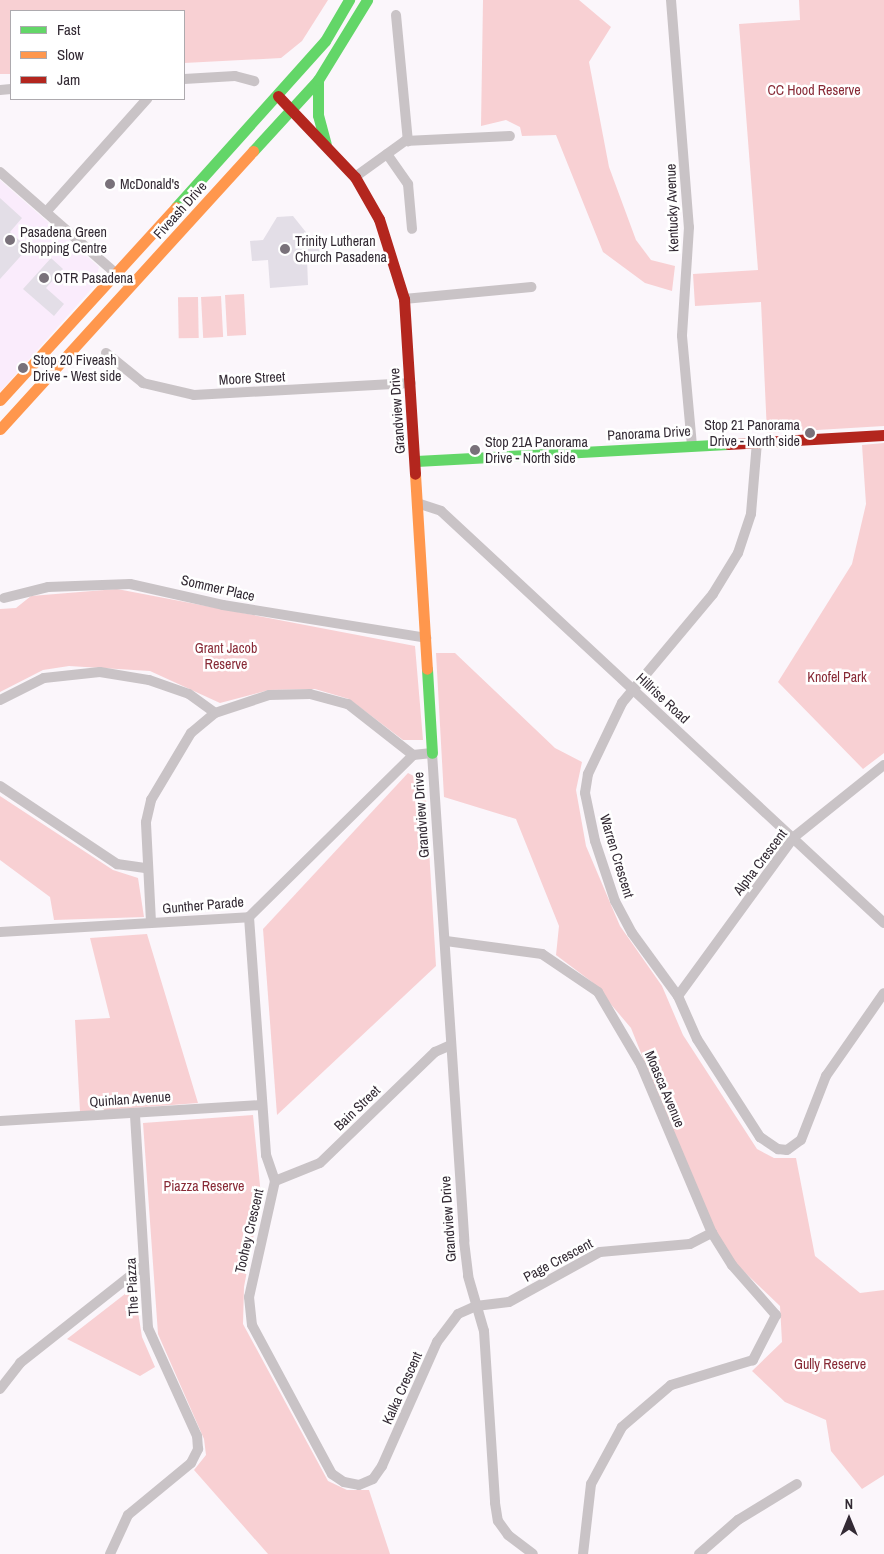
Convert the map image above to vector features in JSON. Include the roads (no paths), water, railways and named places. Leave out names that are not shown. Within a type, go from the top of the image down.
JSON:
[{"type":"street","name":"Fiveash Drive","points":[[0,400],[278,96],[325,41],[349,0]]},
{"type":"street","name":"Fiveash Drive","points":[[0,429],[318,80],[367,0]]},
{"type":"street","name":"Kentucky Avenue","points":[[671,0],[689,227],[682,336],[692,446]]},
{"type":"street","points":[[396,15],[408,141]]},
{"type":"street","points":[[185,79],[235,76],[254,81]]},
{"type":"street","points":[[318,80],[318,115],[327,147]]},
{"type":"street","name":"Grandview Drive","points":[[278,96],[355,177],[379,219],[404,299],[416,461],[432,753],[446,941],[464,1241],[476,1306],[484,1331],[498,1522],[533,1554]]},
{"type":"street","points":[[46,212],[146,100]]},
{"type":"street","points":[[355,177],[408,141],[510,136]]},
{"type":"street","points":[[387,154],[408,184],[412,229]]},
{"type":"street","points":[[0,172],[130,286]]},
{"type":"street","points":[[404,299],[531,287]]},
{"type":"street","name":"Moore Street","points":[[106,353],[143,383],[194,395],[411,383]]},
{"type":"street","name":"Panorama Drive","points":[[416,461],[884,435]]},
{"type":"street","name":"Warren Crescent","points":[[757,442],[751,514],[738,553],[692,622],[632,688],[607,733],[585,793],[615,901],[678,996],[697,1039],[760,1137],[787,1150],[806,1132],[826,1076],[884,993]]},
{"type":"street","name":"Hillrise Road","points":[[417,503],[441,511],[884,922]]},
{"type":"street","name":"Sommer Place","points":[[4,598],[48,587],[130,584],[222,606],[426,638]]},
{"type":"street","points":[[0,700],[44,678],[100,672],[149,680],[189,694],[215,713]]},
{"type":"street","points":[[151,922],[146,822],[160,778],[191,733],[215,713],[269,695],[310,694],[348,704],[413,755],[432,753]]},
{"type":"street","name":"Gunther Parade","points":[[0,932],[249,917],[413,755]]},
{"type":"street","name":"Alpha Crescent","points":[[678,996],[794,837],[884,764]]},
{"type":"street","points":[[0,786],[118,864],[147,868]]},
{"type":"street","name":"Toohey Crescent","points":[[249,917],[266,1155],[275,1180],[249,1297],[252,1325],[332,1474],[358,1485]]},
{"type":"street","name":"Moasca Avenue","points":[[446,941],[542,954],[598,992],[637,1057],[712,1233],[732,1265],[774,1309],[775,1321],[753,1360],[671,1385],[622,1427],[591,1484],[583,1554]]},
{"type":"street","name":"Bain Street","points":[[275,1180],[320,1163],[435,1052],[451,1045]]},
{"type":"street","name":"Quinlan Avenue","points":[[0,1121],[262,1105]]},
{"type":"street","name":"The Piazza","points":[[110,1554],[128,1515],[191,1463],[198,1449],[197,1436],[148,1328],[135,1113]]},
{"type":"street","name":"Page Crescent","points":[[476,1306],[509,1302],[600,1252],[690,1244],[712,1233]]},
{"type":"street","points":[[0,1389],[20,1363],[144,1265]]},
{"type":"street","name":"Kalka Crescent","points":[[358,1485],[373,1479],[382,1466],[437,1342],[458,1314],[476,1306]]},
{"type":"street","points":[[699,1554],[738,1520],[797,1484]]},
{"type":"place","name":"McDonald's","points":[[110,184]]},
{"type":"place","name":"Pasadena Green Shopping Centre","points":[[10,240]]},
{"type":"place","name":"Trinity Lutheran Church Pasadena","points":[[285,249]]},
{"type":"place","name":"OTR Pasadena","points":[[44,278]]},
{"type":"place","name":"Stop 20 Fiveash Drive - West side","points":[[23,368]]},
{"type":"place","name":"Stop 21 Panorama Drive - North side","points":[[810,433]]},
{"type":"place","name":"Stop 21A Panorama Drive - North side","points":[[475,450]]},
{"type":"park label","name":"CC Hood Reserve","points":[[814,90]]},
{"type":"park label","name":"Grant Jacob Reserve","points":[[226,656]]},
{"type":"park label","name":"Knofel Park","points":[[837,677]]},
{"type":"park label","name":"Piazza Reserve","points":[[204,1186]]},
{"type":"park label","name":"Gully Reserve","points":[[830,1364]]}]
